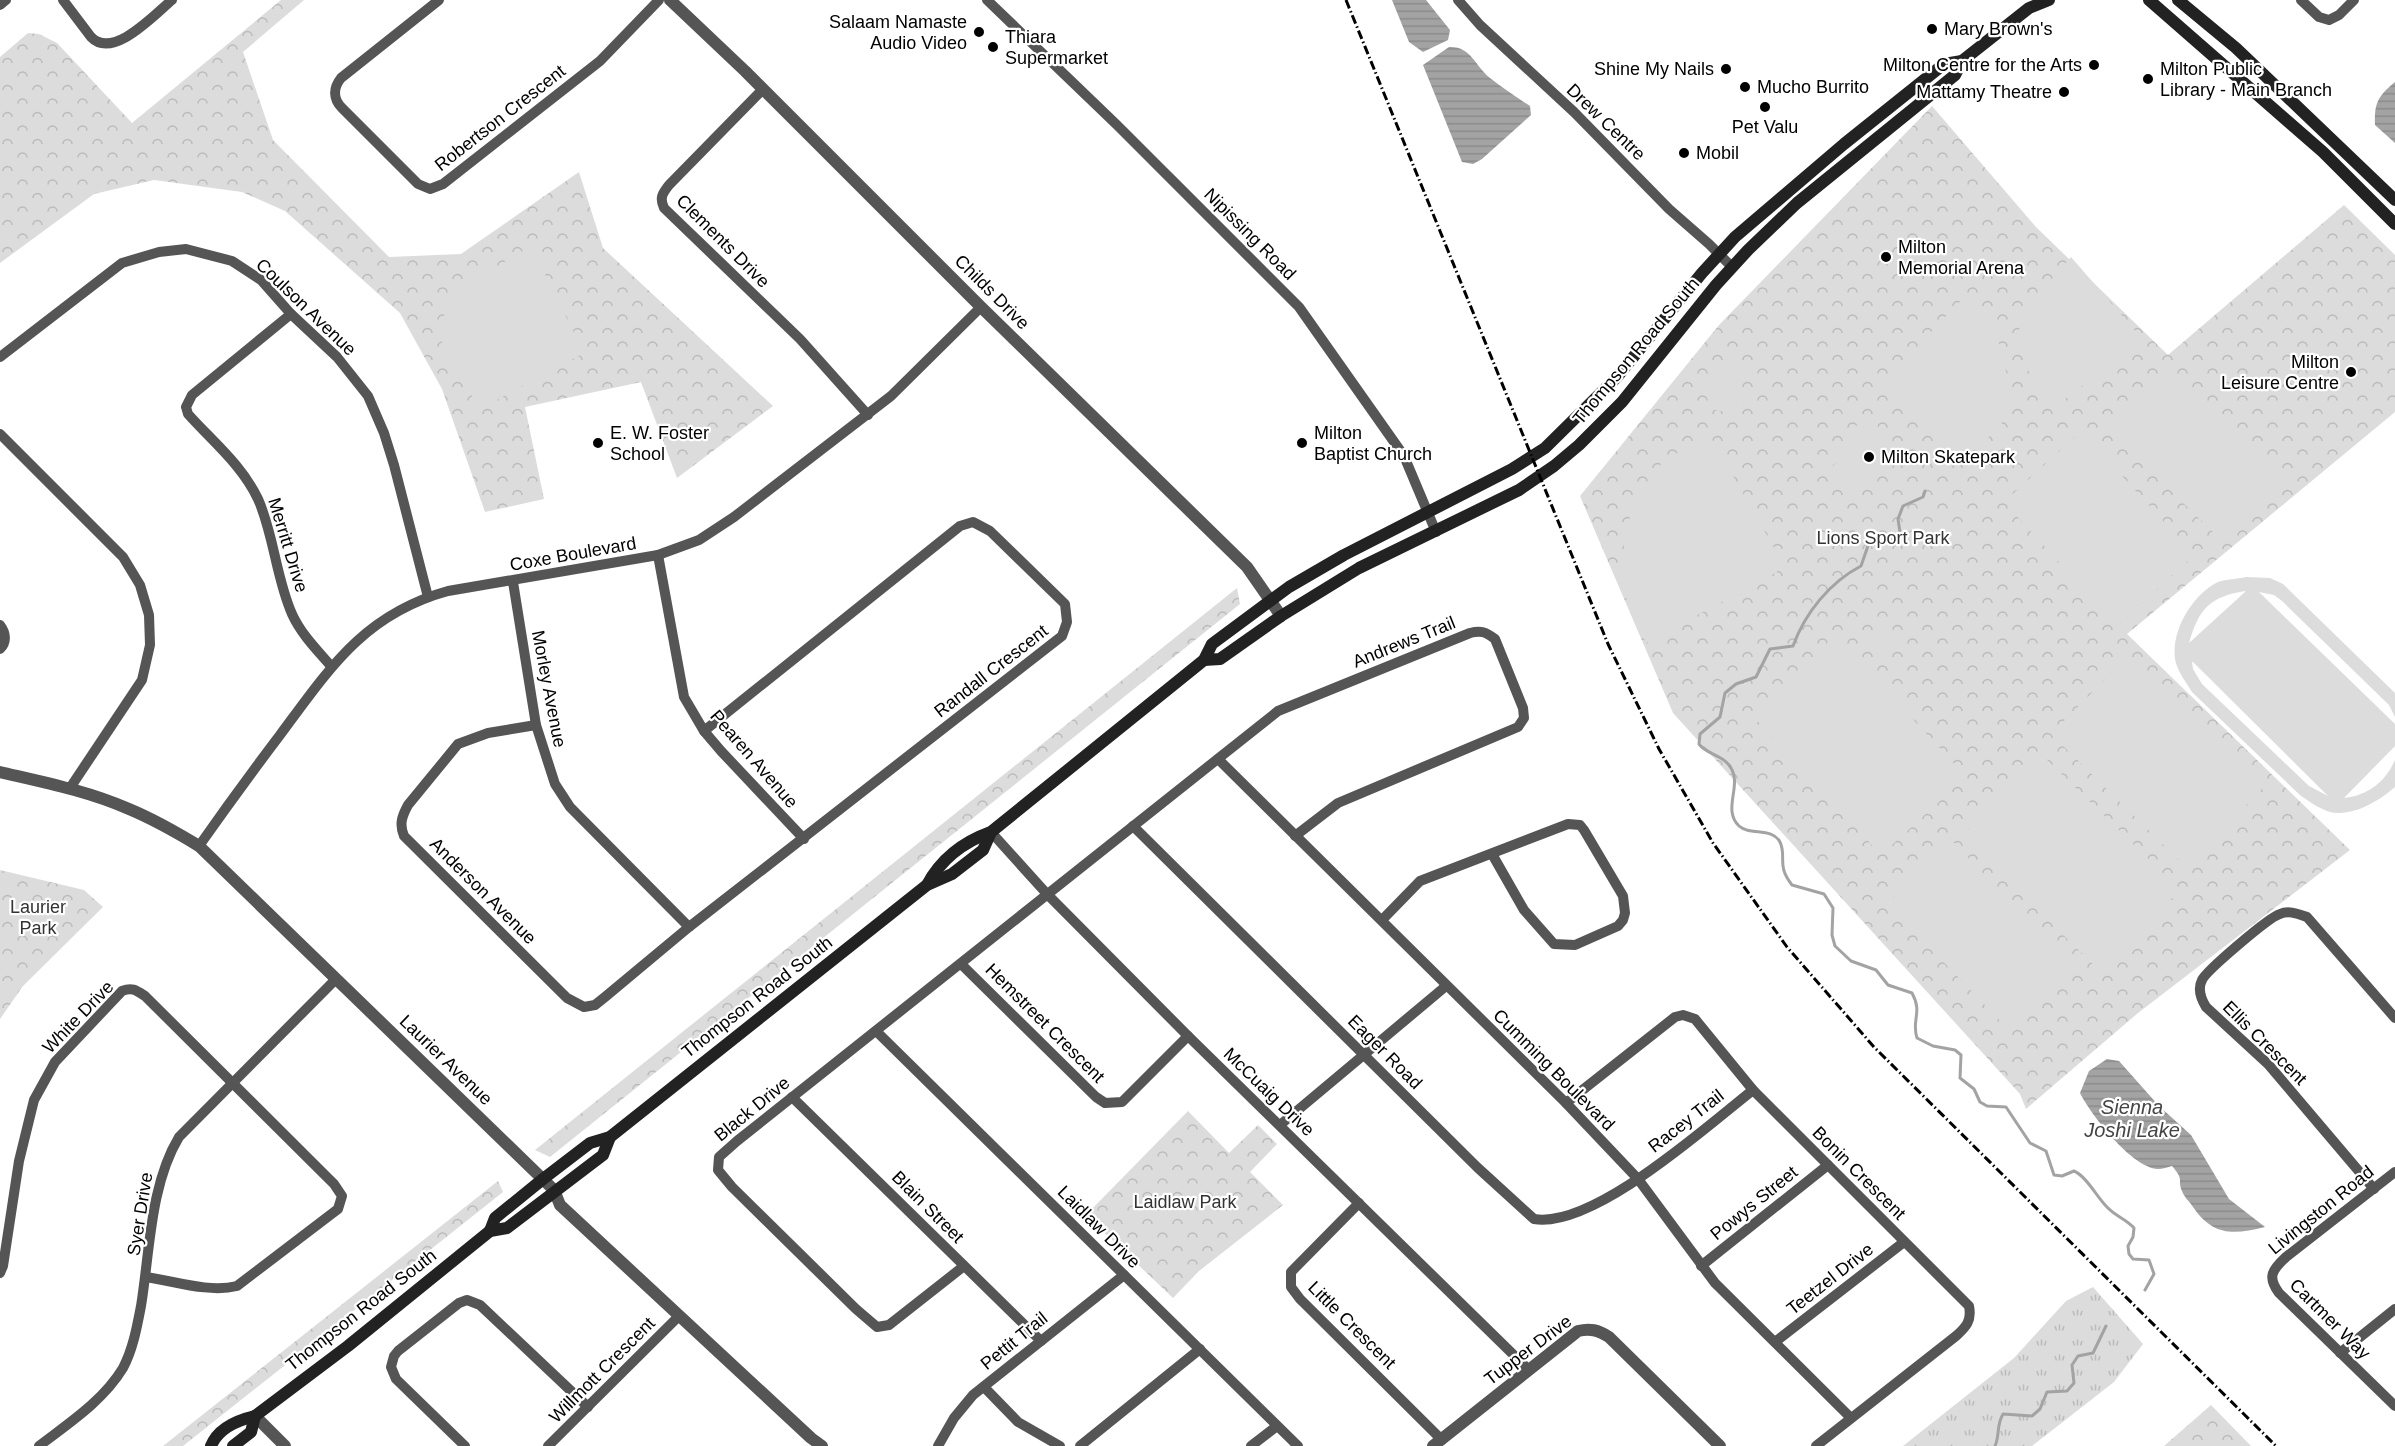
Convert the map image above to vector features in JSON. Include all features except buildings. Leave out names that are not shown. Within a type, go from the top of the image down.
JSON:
[{"type":"main road","name":"Thompson Road South","points":[[1204,660],[1220,659],[1281,616],[1359,568],[1519,490],[1554,466],[1579,445],[1622,402],[1732,267],[1797,203],[1955,75],[1962,61],[2031,4],[2049,0]]},
{"type":"main road","points":[[2149,0],[2323,152],[2395,224]]},
{"type":"main road","points":[[2178,0],[2236,48],[2395,200]]},
{"type":"main road","name":"Thompson Road South","points":[[490,1231],[495,1218],[543,1179],[590,1143],[610,1137],[927,885],[952,874],[983,850],[992,832],[1204,660],[1212,644],[1271,600],[1344,555],[1512,469],[1545,448],[1617,377],[1735,237],[1827,158],[1944,64],[1962,61]]},
{"type":"main road","name":"Thompson Road South","points":[[211,1446],[214,1438],[237,1420],[255,1416],[348,1346],[490,1231],[507,1228],[603,1155],[610,1137]]},
{"type":"main road","name":"Thompson Road South","points":[[233,1446],[251,1432],[255,1416]]},
{"type":"street","points":[[0,5],[6,0]]},
{"type":"street","points":[[63,0],[95,42],[106,45],[121,41],[172,0]]},
{"type":"street","name":"Robertson Crescent","points":[[439,0],[341,78],[336,84],[335,93],[337,103],[418,184],[430,189],[443,184],[600,61],[659,0]]},
{"type":"street","name":"Childs Drive","points":[[670,0],[763,89],[1246,567],[1281,616]]},
{"type":"street","name":"Nipissing Road","points":[[987,0],[1117,125],[1299,307],[1404,456],[1436,532]]},
{"type":"street","name":"Drew Centre","points":[[1458,0],[1480,25],[1581,118],[1669,209],[1732,267]]},
{"type":"street","points":[[2301,0],[2315,14],[2329,20],[2339,15],[2354,0]]},
{"type":"street","name":"Clements Drive","points":[[763,89],[669,185],[661,195],[661,201],[664,208],[800,339],[868,415]]},
{"type":"street","name":"Coulson Avenue","points":[[0,357],[122,263],[159,252],[186,249],[232,261],[261,280],[291,314],[337,357],[368,396],[384,433],[394,465],[428,597]]},
{"type":"street","name":"Coxe Boulevard","points":[[199,846],[331,666],[375,625],[403,608],[448,591],[513,582],[658,555],[699,540],[734,518],[868,415],[916,373],[981,307]]},
{"type":"street","name":"Merritt Drive","points":[[291,314],[192,395],[186,407],[188,414],[242,471],[259,501],[292,616],[306,638],[331,666]]},
{"type":"street","points":[[0,434],[123,556],[140,585],[149,615],[150,645],[146,672],[70,788]]},
{"type":"street","name":"Randall Crescent","points":[[689,927],[1062,636],[1067,622],[1065,604],[990,531],[973,522],[960,526],[704,730]]},
{"type":"street","name":"Pearen Avenue","points":[[658,555],[684,697],[704,730],[804,839]]},
{"type":"street","name":"Morley Avenue","points":[[513,582],[536,725],[555,784],[570,807],[689,927]]},
{"type":"street","points":[[0,626],[6,641],[0,649]]},
{"type":"street","name":"Andrews Trail","points":[[1047,894],[1278,711],[1470,633],[1487,632],[1495,639],[1523,708],[1524,718],[1518,727],[1338,803],[1295,836]]},
{"type":"street","name":"Anderson Avenue","points":[[536,725],[488,733],[458,744],[402,816],[401,825],[404,836],[567,998],[584,1007],[595,1005],[689,927]]},
{"type":"street","name":"Cumming Boulevard","points":[[1218,759],[1566,1103],[1638,1179],[1715,1283],[1851,1418]]},
{"type":"street","name":"Laurier Avenue","points":[[0,771],[70,788],[128,808],[199,846],[543,1179],[554,1190],[560,1205],[822,1446]]},
{"type":"street","points":[[1382,920],[1420,881],[1568,824],[1580,825],[1589,836],[1623,896],[1625,906],[1623,920],[1618,926],[1575,945],[1554,944],[1524,910],[1492,854]]},
{"type":"street","name":"Eager Road","points":[[1133,826],[1533,1220],[1554,1219],[1606,1200],[1638,1179]]},
{"type":"street","name":"McCuaig Drive","points":[[992,832],[1047,894],[1188,1036],[1528,1370]]},
{"type":"street","name":"Black Drive","points":[[964,1266],[889,1325],[877,1327],[732,1187],[718,1170],[719,1157],[1047,894]]},
{"type":"street","name":"Ellis Crescent","points":[[2374,1188],[2268,1065],[2206,1007],[2200,997],[2200,982],[2211,968],[2276,916],[2291,912],[2307,917],[2395,1017]]},
{"type":"street","name":"Hemstreet Crescent","points":[[961,964],[1096,1097],[1105,1103],[1122,1102],[1188,1036]]},
{"type":"street","name":"Syer Drive","points":[[39,1446],[98,1400],[123,1368],[137,1328],[158,1190],[170,1152],[179,1137],[336,978]]},
{"type":"street","points":[[1280,1125],[1446,986]]},
{"type":"street","name":"White Drive","points":[[0,1273],[13,1209],[19,1161],[28,1119],[40,1086],[55,1062],[122,991],[129,988],[145,996],[233,1082],[340,1191],[342,1201],[340,1205],[237,1286],[214,1287],[146,1277]]},
{"type":"street","name":"Bonin Crescent","points":[[1566,1103],[1675,1017],[1683,1015],[1695,1018],[1753,1090],[1969,1306],[1971,1315],[1967,1325],[1956,1336],[1816,1446]]},
{"type":"street","name":"Laidlaw Drive","points":[[876,1031],[1298,1446]]},
{"type":"street","name":"Racey Trail","points":[[1638,1179],[1753,1090]]},
{"type":"street","name":"Blain Street","points":[[792,1097],[1041,1341]]},
{"type":"street","name":"Powys Street","points":[[1701,1266],[1828,1165]]},
{"type":"street","name":"Livingston Road","points":[[2272,1278],[2274,1268],[2286,1257],[2395,1172]]},
{"type":"street","name":"Little Crescent","points":[[1359,1203],[1291,1272],[1292,1287],[1300,1299],[1438,1443]]},
{"type":"street","points":[[0,1207],[13,1209]]},
{"type":"street","name":"Teetzel Drive","points":[[1775,1342],[1904,1242]]},
{"type":"street","name":"Pettit Trail","points":[[938,1446],[963,1406],[1124,1275]]},
{"type":"street","name":"Cartmer Way","points":[[2272,1278],[2273,1284],[2280,1293],[2395,1406]]},
{"type":"street","points":[[465,1446],[396,1379],[391,1367],[398,1351],[459,1303],[467,1300],[480,1305],[588,1407]]},
{"type":"street","points":[[2340,1353],[2395,1310]]},
{"type":"street","name":"Willmott Crescent","points":[[548,1446],[679,1316]]},
{"type":"street","name":"Tupper Drive","points":[[1438,1443],[1578,1331],[1589,1328],[1599,1331],[1617,1345],[1720,1446]]},
{"type":"street","points":[[1080,1446],[1200,1349]]},
{"type":"street","points":[[984,1387],[1018,1422],[1060,1446]]},
{"type":"street","points":[[255,1416],[285,1446]]},
{"type":"street","points":[[1251,1446],[1277,1426]]},
{"type":"green space","points":[[281,0],[304,0],[243,52],[273,140],[389,257],[461,254],[579,172],[603,248],[773,406],[677,478],[641,382],[525,407],[544,499],[485,512],[442,389],[400,313],[285,211],[242,192],[154,180],[94,194],[0,263],[0,57],[28,33],[39,34],[57,43],[132,123]]},
{"type":"green space","name":"Lions Sport Park","points":[[1932,106],[2036,227],[2168,355],[2344,205],[2395,255],[2395,412],[2127,634],[2350,850],[2138,1013],[2026,1109],[2020,1094],[1673,713],[1580,496],[1719,325]]},
{"type":"green space","points":[[531,246],[584,353],[480,409],[454,367],[438,334],[451,294]]},
{"type":"green space","points":[[2071,257],[2143,340],[2053,408],[2030,376],[2018,332],[2030,304]]},
{"type":"green space","points":[[1969,292],[1998,340],[2008,379],[2008,404],[2001,426],[1966,457],[1885,381]]},
{"type":"green space","points":[[1716,361],[1744,367],[1735,414],[1706,408]]},
{"type":"green space","points":[[2166,366],[2281,478],[2221,540],[2106,428]]},
{"type":"green space","name":"Milton Skatepark","points":[[1867,416],[1902,450],[1889,465],[1879,464],[1852,491],[1830,469],[1861,437],[1853,429]]},
{"type":"green space","points":[[2081,431],[2194,555],[2117,626],[2004,502]]},
{"type":"green space","points":[[1708,432],[1781,560],[1777,572],[1646,643],[1629,608],[1621,576],[1625,536],[1636,496],[1661,464]]},
{"type":"green space","points":[[2246,577],[2270,578],[2283,584],[2395,693],[2395,717],[2389,705],[2282,601],[2274,595],[2259,592],[2395,724],[2395,746],[2344,798],[2361,794],[2375,786],[2386,775],[2395,760],[2395,787],[2381,798],[2365,807],[2339,813],[2326,811],[2308,801],[2192,692],[2182,676],[2175,659],[2175,648],[2180,625],[2192,604],[2218,582]],"holes":[[[2245,592],[2189,643],[2197,621],[2207,606],[2222,597]],[[2193,662],[2328,796],[2309,786],[2202,684],[2193,669]]]},
{"type":"green space","points":[[1237,588],[1240,604],[550,1157],[535,1150]]},
{"type":"green space","points":[[1882,620],[1899,635],[1883,654],[1866,639]]},
{"type":"green space","points":[[1836,635],[1966,777],[1881,855],[1751,714]]},
{"type":"green space","points":[[2128,656],[2262,789],[2186,867],[2051,734]]},
{"type":"green space","points":[[2041,754],[2180,890],[2101,972],[1962,836]]},
{"type":"green space","points":[[1952,841],[2076,970],[2011,1032],[1887,903]]},
{"type":"green space","name":"Laurier Park","points":[[0,870],[84,890],[103,907],[23,986],[0,1019]]},
{"type":"green space","name":"Laidlaw Park","points":[[1188,1111],[1229,1153],[1258,1125],[1277,1144],[1250,1172],[1283,1205],[1199,1271],[1173,1298],[1086,1215]]},
{"type":"green space","points":[[498,1181],[503,1192],[183,1446],[163,1446]]},
{"type":"green space","points":[[2093,1287],[2143,1344],[2114,1382],[2032,1446],[1903,1446],[2014,1358],[2066,1301]]},
{"type":"green space","points":[[2211,1405],[2251,1446],[2164,1446]]},
{"type":"water","points":[[1392,0],[1426,0],[1450,30],[1448,40],[1423,52],[1409,42]]},
{"type":"water","points":[[1449,47],[1468,53],[1490,78],[1530,106],[1531,115],[1482,159],[1473,164],[1462,162],[1423,65]]},
{"type":"water","points":[[2395,82],[2395,143],[2375,125],[2375,117],[2378,100]]},
{"type":"water","name":"Sienna Joshi Lake","points":[[2107,1059],[2119,1061],[2159,1106],[2191,1135],[2229,1199],[2265,1227],[2233,1232],[2216,1228],[2201,1217],[2183,1193],[2180,1177],[2172,1166],[2158,1169],[2148,1166],[2136,1160],[2113,1139],[2080,1093],[2089,1071]]},
{"type":"waterway","points":[[1925,491],[1923,497],[1903,506],[1898,519],[1900,532],[1891,539],[1871,537],[1861,566],[1839,581],[1820,600],[1804,622],[1793,646],[1770,649],[1756,677],[1736,684],[1725,693],[1720,717],[1700,734],[1699,744],[1706,751],[1724,760],[1731,768],[1734,775],[1732,805],[1734,820],[1744,829],[1776,837],[1782,847],[1784,872],[1792,885],[1824,894],[1833,908],[1832,935],[1835,946],[1851,961],[1876,970],[1888,985],[1912,993],[1917,1006],[1915,1026],[1917,1038],[1933,1046],[1955,1050],[1961,1055],[1960,1078],[1974,1089],[1980,1102],[1987,1106],[2006,1107],[2030,1143],[2046,1151],[2054,1175],[2062,1176],[2074,1171],[2087,1182],[2110,1210],[2134,1228],[2133,1237],[2128,1246],[2129,1254],[2133,1259],[2149,1260],[2154,1274],[2145,1290]]},
{"type":"waterway","points":[[1995,1446],[2003,1414],[2032,1416],[2040,1409],[2047,1392],[2067,1391],[2074,1383],[2072,1365],[2078,1356],[2093,1353],[2106,1326]]},
{"type":"railway","points":[[1346,0],[1608,644],[1659,749],[1713,843],[1787,947],[1874,1047],[2276,1446]]},
{"type":"place","name":"Mary Brown's","points":[[1932,29]]},
{"type":"place","name":"Salaam Namaste Audio Video","points":[[979,32]]},
{"type":"place","name":"Thiara Supermarket","points":[[993,47]]},
{"type":"place","name":"Milton Centre for the Arts","points":[[2094,65]]},
{"type":"place","name":"Shine My Nails","points":[[1726,69]]},
{"type":"place","name":"Milton Public Library - Main Branch","points":[[2148,79]]},
{"type":"place","name":"Mucho Burrito","points":[[1745,87]]},
{"type":"place","name":"Mattamy Theatre","points":[[2064,92]]},
{"type":"place","name":"Pet Valu","points":[[1765,107]]},
{"type":"place","name":"Mobil","points":[[1684,153]]},
{"type":"place","name":"Milton Memorial Arena","points":[[1886,257]]},
{"type":"place","name":"Milton Leisure Centre","points":[[2351,372]]},
{"type":"place","name":"E. W. Foster School","points":[[598,443]]},
{"type":"place","name":"Milton Baptist Church","points":[[1302,443]]},
{"type":"place","name":"Milton Skatepark","points":[[1869,457]]}]
